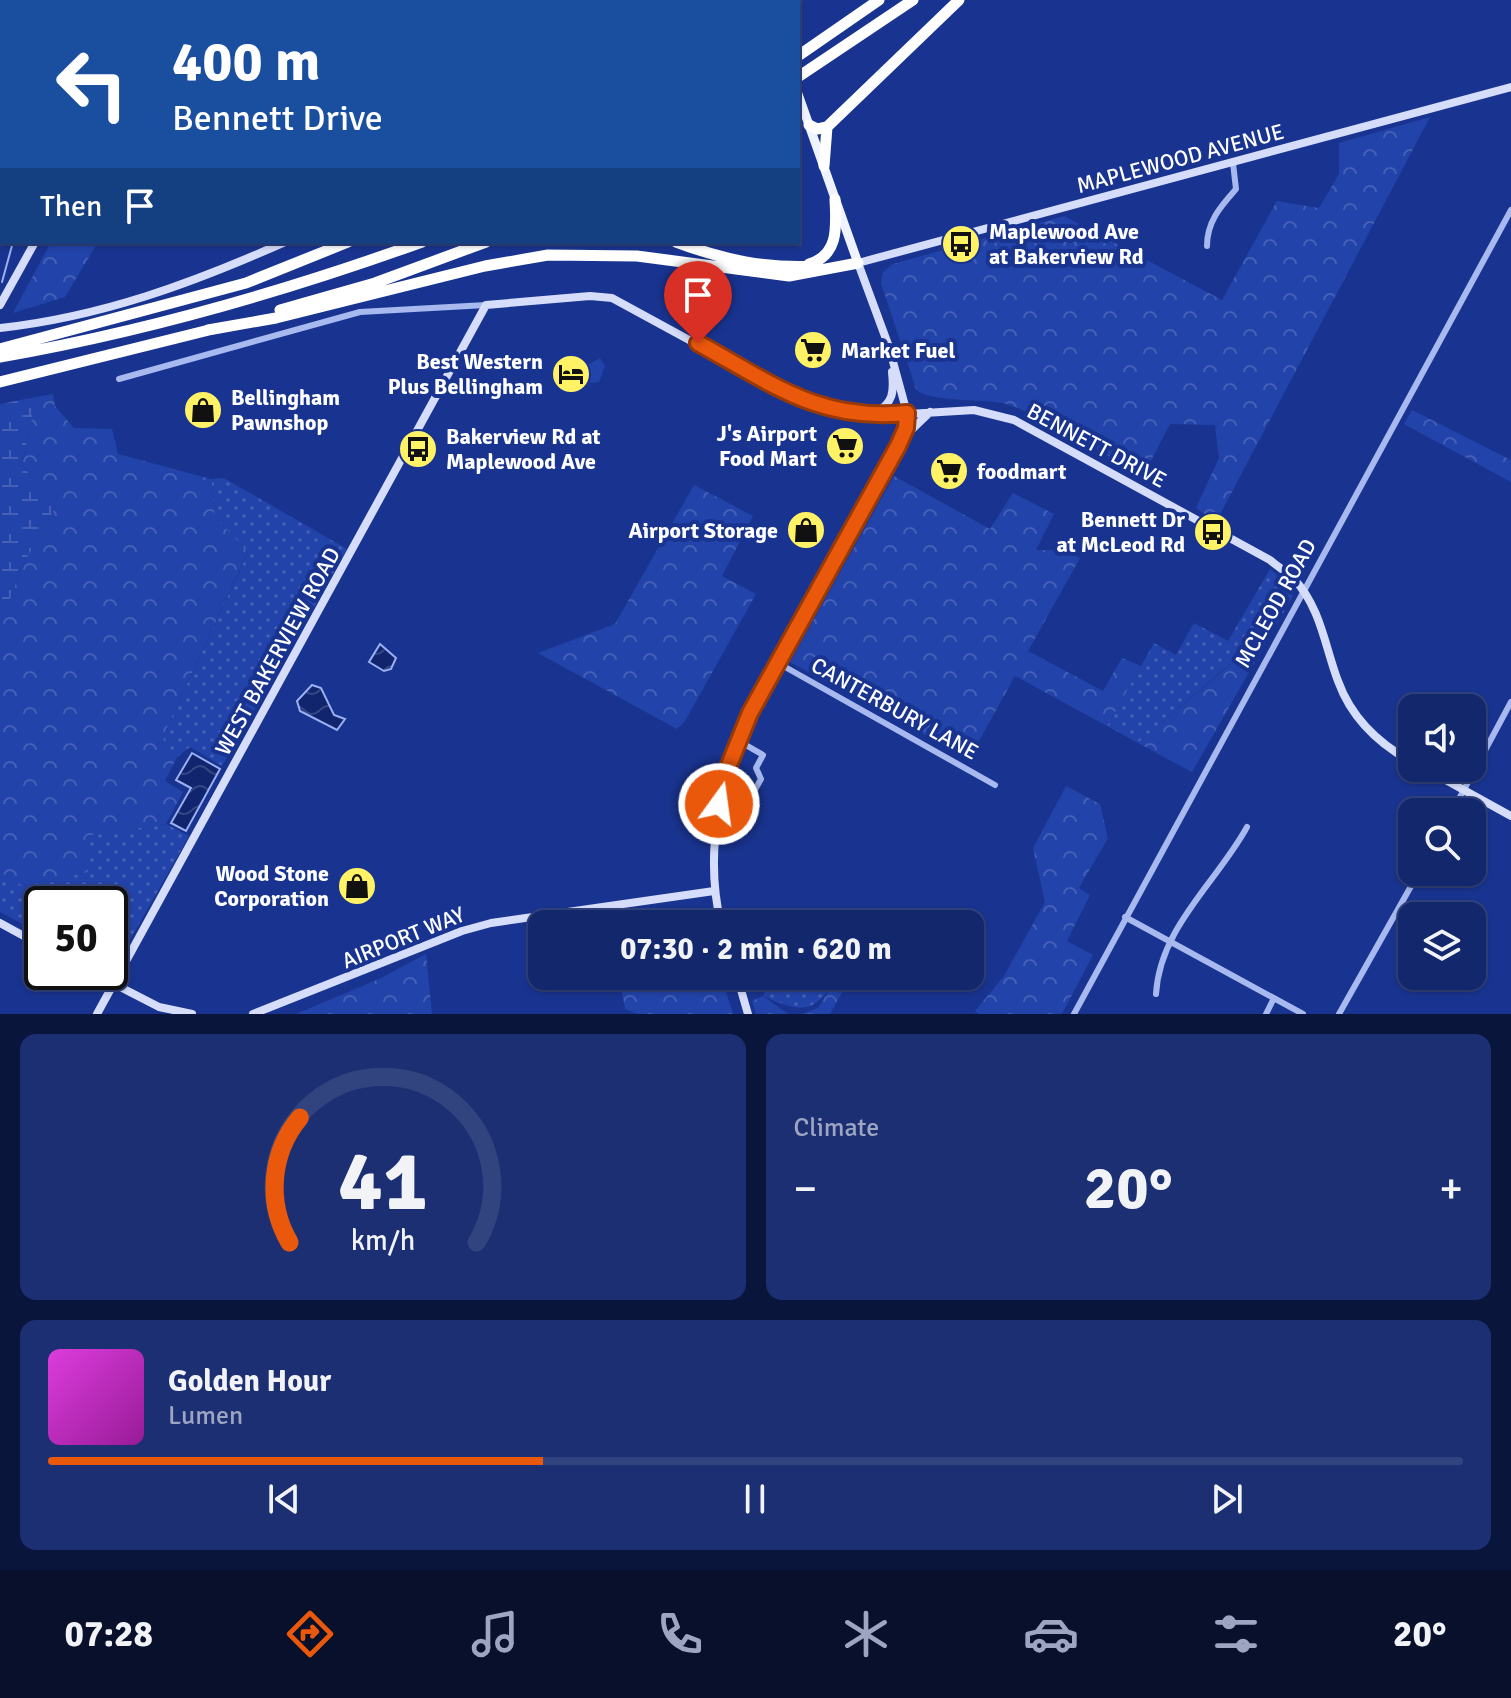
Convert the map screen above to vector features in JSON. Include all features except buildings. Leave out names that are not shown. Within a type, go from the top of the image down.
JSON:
[{"type":"highway","points":[[800,55],[879,0]]},
{"type":"highway","points":[[800,76],[913,0]]},
{"type":"highway","points":[[824,166],[827,127],[959,0]]},
{"type":"highway","points":[[809,125],[827,127]]},
{"type":"highway","points":[[797,267],[824,258],[831,248],[835,239],[835,199]]},
{"type":"highway","points":[[0,349],[246,283],[343,244]]},
{"type":"highway","points":[[0,357],[115,332],[286,287],[416,244]]},
{"type":"highway","points":[[0,382],[208,330],[375,283],[481,244]]},
{"type":"highway","points":[[682,244],[740,263],[797,267],[858,263]]},
{"type":"highway","points":[[208,330],[276,318],[485,266],[548,255],[637,256],[789,276],[858,263]]},
{"type":"main road","points":[[800,98],[858,263]]},
{"type":"street","name":"MAPLEWOOD AVENUE","points":[[858,263],[1511,87]]},
{"type":"street","points":[[1207,246],[1207,231],[1218,210],[1236,189],[1233,163]]},
{"type":"street","name":"MCLEOD ROAD","points":[[1074,1014],[1511,210]]},
{"type":"street","points":[[0,305],[34,244]]},
{"type":"street","points":[[0,328],[36,324],[152,296],[280,244]]},
{"type":"street","points":[[718,910],[714,891],[715,826],[737,740],[906,428],[907,413],[889,347],[858,263]]},
{"type":"street","name":"BENNETT DRIVE","points":[[486,305],[590,296],[618,300],[799,398],[846,414],[865,416],[974,410],[1014,420],[1270,560],[1294,579],[1325,634],[1338,683],[1354,713],[1376,738],[1398,753]]},
{"type":"street","points":[[119,379],[360,312],[486,305]]},
{"type":"street","name":"WEST BAKERVIEW ROAD","points":[[128,958],[486,305]]},
{"type":"street","points":[[865,416],[885,407],[893,394],[889,347]]},
{"type":"street","points":[[898,446],[921,418],[935,410]]},
{"type":"street","name":"CANTERBURY LANE","points":[[778,663],[995,785]]},
{"type":"street","points":[[1460,798],[1511,702]]},
{"type":"street","points":[[715,826],[740,832],[746,828],[748,802],[761,779],[756,768],[763,755],[737,740]]},
{"type":"street","points":[[1449,782],[1511,816]]},
{"type":"street","points":[[1156,994],[1157,974],[1170,942],[1208,880],[1234,851],[1247,827]]},
{"type":"street","points":[[1339,1014],[1411,886]]},
{"type":"street","name":"AIRPORT WAY","points":[[253,1014],[293,1001],[462,931],[491,923],[612,909],[714,891]]},
{"type":"street","points":[[1125,917],[1303,1014]]},
{"type":"street","points":[[0,923],[24,936]]},
{"type":"street","name":"WEST BAKERVIEW ROAD","points":[[97,1014],[111,990]]},
{"type":"street","points":[[126,990],[159,1007],[192,1014]]},
{"type":"street","points":[[741,990],[748,1014]]},
{"type":"street","points":[[1266,1014],[1274,998]]},
{"type":"green space","points":[[1430,117],[1216,522],[1196,508],[1219,458],[1215,425],[1170,424],[1143,476],[1024,410],[996,402],[932,396],[916,389],[881,283],[883,272],[893,264],[1064,216],[1222,300],[1277,201],[1319,208],[1339,174],[1339,143]]},
{"type":"green space","points":[[50,244],[97,244],[65,297],[13,313]]},
{"type":"green space","points":[[600,358],[605,366],[599,382],[591,383],[584,367]]},
{"type":"green space","points":[[53,394],[55,406],[74,428],[112,429],[118,454],[211,479],[215,517],[248,552],[162,738],[177,757],[165,781],[183,792],[166,824],[86,836],[88,872],[23,886],[0,872],[0,603],[10,600],[20,570],[56,506],[22,465],[36,397]]},
{"type":"green space","points":[[36,397],[22,465],[56,506],[20,570],[10,600],[0,603],[0,404]]},
{"type":"green space","points":[[1412,410],[1511,460],[1511,482],[1404,424]]},
{"type":"green space","points":[[894,476],[990,529],[1013,493],[1054,514],[1036,550],[1065,550],[1080,558],[1028,651],[1103,691],[1122,658],[1141,666],[1107,726],[1015,676],[969,759],[790,662]]},
{"type":"green space","points":[[224,478],[347,549],[222,766],[190,747],[177,757],[162,738],[248,553],[215,517],[211,479]]},
{"type":"green space","points":[[694,485],[753,516],[722,576],[756,594],[685,721],[677,729],[538,653],[615,624]]},
{"type":"green space","points":[[1270,569],[1291,588],[1293,596],[1248,674],[1230,664],[1138,743],[1107,726],[1154,643],[1176,655],[1194,623],[1228,641]]},
{"type":"green space","points":[[1231,664],[1248,674],[1192,772],[1138,743]]},
{"type":"green space","points":[[1066,786],[1100,804],[1108,838],[1079,888],[1090,895],[1067,941],[1093,955],[1062,1014],[979,1014],[975,1011],[1004,976],[1045,902],[1033,848]]},
{"type":"green space","points":[[166,824],[189,836],[128,943],[128,886],[24,886],[87,872],[85,836]]},
{"type":"green space","points":[[0,872],[24,886],[24,925],[0,912]]},
{"type":"green space","points":[[426,954],[432,1014],[296,1014],[379,979]]},
{"type":"green space","points":[[622,990],[725,990],[733,1014],[638,1014],[625,1009]]},
{"type":"green space","points":[[766,990],[829,990],[815,1004],[798,1008],[763,996]]},
{"type":"green space","points":[[829,990],[843,990],[830,1014],[802,1014],[818,1008]]},
{"type":"green space","points":[[763,996],[788,1014],[756,1014],[752,1001]]},
{"type":"water","points":[[380,644],[396,658],[391,669],[384,671],[369,662]]},
{"type":"water","points":[[312,685],[321,688],[334,715],[345,719],[337,730],[300,711],[297,701]]},
{"type":"water","points":[[192,753],[220,769],[186,831],[171,823],[191,788],[176,780]]},
{"type":"waterway","points":[[2,282],[12,244]]},
{"type":"place","name":"Maplewood Ave at Bakerview Rd","points":[[961,244]]},
{"type":"place","name":"Market Fuel","points":[[813,350]]},
{"type":"place","name":"Best Western Plus Bellingham","points":[[571,374]]},
{"type":"place","name":"Bellingham Pawnshop","points":[[203,410]]},
{"type":"place","name":"J's Airport Food Mart","points":[[845,446]]},
{"type":"place","name":"Bakerview Rd at Maplewood Ave","points":[[418,449]]},
{"type":"place","name":"foodmart","points":[[949,471]]},
{"type":"place","name":"Airport Storage","points":[[806,530]]},
{"type":"place","name":"Bennett Dr at McLeod Rd","points":[[1213,532]]},
{"type":"place","name":"Wood Stone Corporation","points":[[357,886]]},
{"type":"route","points":[[698,343],[802,400],[846,414],[875,416],[907,413],[908,419],[898,446],[750,713],[737,740],[719,804]]}]
